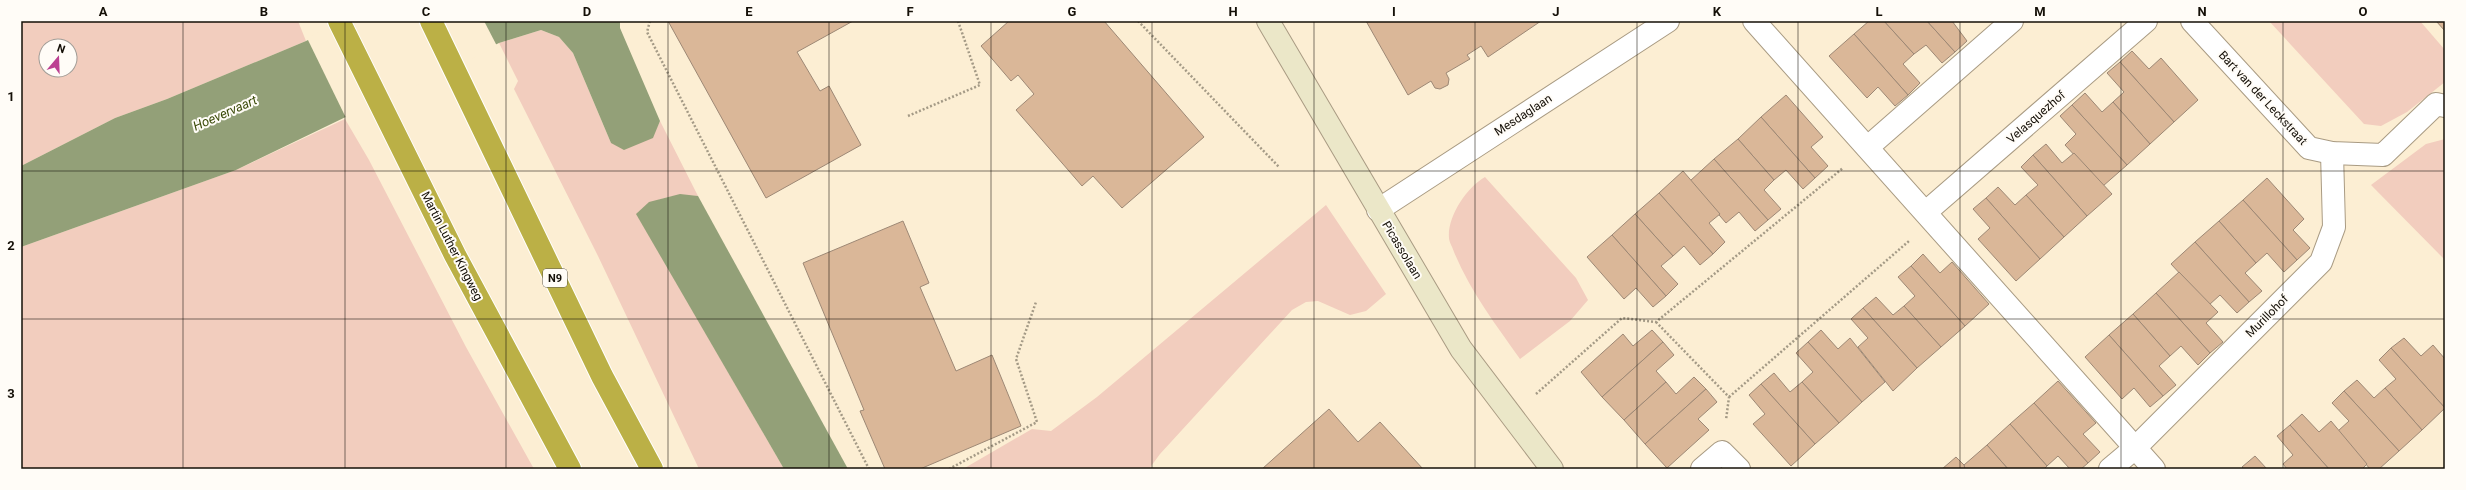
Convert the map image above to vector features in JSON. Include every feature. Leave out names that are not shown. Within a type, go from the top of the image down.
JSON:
[{"type":"highway","name":"Martin Luther Kingweg","points":[[339,21],[455,255],[570,469]]},
{"type":"highway","name":"N9","points":[[431,21],[602,376],[652,469]]},
{"type":"street","name":"Picassolaan","points":[[1268,21],[1461,349],[1552,469]]},
{"type":"street","name":"Mesdaglaan","points":[[1378,210],[1668,21]]},
{"type":"street","points":[[1754,21],[2154,469]]},
{"type":"street","points":[[1868,147],[2012,21]]},
{"type":"street","name":"Velasquezhof","points":[[1929,216],[2146,21]]},
{"type":"street","name":"Bart van der Leckstraat","points":[[2192,21],[2309,148],[2332,153],[2382,155],[2436,104],[2445,106]]},
{"type":"street","name":"Murillohof","points":[[2110,469],[2135,448],[2321,262],[2334,227],[2332,153]]},
{"type":"street","points":[[1702,469],[1722,452],[1738,469]]},
{"type":"path","points":[[650,21],[647,32],[869,469]]},
{"type":"path","points":[[908,116],[980,85],[958,21]]},
{"type":"path","points":[[1138,21],[1279,167]]},
{"type":"path","points":[[1656,322],[1868,147]]},
{"type":"path","points":[[1722,452],[1729,397],[1929,216]]},
{"type":"path","points":[[949,469],[1037,422],[1016,359],[1036,302]]},
{"type":"path","points":[[1511,416],[1622,318],[1656,322],[1729,397]]},
{"type":"shaded area","points":[[21,21],[298,21],[306,41],[167,99],[115,118],[21,166]]},
{"type":"shaded area","points":[[2269,21],[2420,21],[2445,50],[2445,82],[2407,112],[2381,126],[2364,124]]},
{"type":"shaded area","points":[[541,30],[559,37],[573,53],[611,143],[652,138],[660,121],[698,196],[672,196],[658,200],[637,214],[784,469],[699,469],[598,256],[514,89],[518,81],[499,43]]},
{"type":"shaded area","points":[[345,119],[369,160],[466,347],[534,469],[21,469],[21,247],[236,170]]},
{"type":"shaded area","points":[[2445,139],[2445,260],[2371,185],[2426,144]]},
{"type":"shaded area","points":[[1485,177],[1576,278],[1588,300],[1570,321],[1520,359],[1476,294],[1460,266],[1449,240],[1451,221],[1460,203],[1465,195]]},
{"type":"shaded area","points":[[1326,205],[1386,294],[1366,311],[1350,315],[1318,301],[1306,302],[1292,310],[1160,454],[1149,469],[963,469],[1032,429],[1051,431],[1097,397]]},
{"type":"water","name":"Hoevervaart","points":[[346,21],[620,21],[620,28],[660,121],[653,138],[624,150],[611,143],[573,53],[559,37],[541,30],[499,43],[236,170],[21,247],[21,166],[115,118],[167,99],[306,41]]},
{"type":"water","points":[[680,194],[698,196],[848,469],[784,469],[636,214],[649,202]]},
{"type":"pier","points":[[342,21],[484,21],[497,46],[347,120],[307,38]]},
{"type":"building","points":[[668,21],[853,21],[797,52],[820,91],[829,86],[861,145],[766,198]]},
{"type":"building","points":[[1009,21],[1104,21],[1204,137],[1122,208],[1093,176],[1082,186],[1016,110],[1034,94],[1018,75],[1011,81],[981,46]]},
{"type":"building","points":[[1366,21],[1541,21],[1488,57],[1481,46],[1467,55],[1470,59],[1446,73],[1449,79],[1448,85],[1440,89],[1435,88],[1431,81],[1408,95]]},
{"type":"building","points":[[1869,21],[1884,21],[1914,54],[1903,64],[1920,83],[1908,95],[1854,34]]},
{"type":"building","points":[[1884,21],[1927,21],[1955,52],[1942,63],[1926,45],[1914,54]]},
{"type":"building","points":[[1927,21],[1952,21],[1967,41],[1955,52]]},
{"type":"building","points":[[2436,21],[2445,21],[2445,31]]},
{"type":"building","points":[[1854,34],[1908,95],[1895,106],[1878,87],[1867,98],[1829,56]]},
{"type":"building","points":[[2132,51],[2149,69],[2161,58],[2198,100],[2174,122],[2120,62]]},
{"type":"building","points":[[2120,62],[2174,122],[2150,144],[2113,102],[2124,92],[2107,73]]},
{"type":"building","points":[[2085,93],[2102,112],[2113,102],[2150,144],[2127,165],[2072,105]]},
{"type":"building","points":[[1786,95],[1823,137],[1811,147],[1828,166],[1815,178],[1761,117]]},
{"type":"building","points":[[2072,105],[2127,165],[2103,186],[2065,145],[2076,134],[2060,116]]},
{"type":"building","points":[[1761,117],[1815,178],[1803,189],[1786,170],[1774,180],[1738,139]]},
{"type":"building","points":[[1738,139],[1774,180],[1764,190],[1781,209],[1768,220],[1714,159]]},
{"type":"building","points":[[2046,144],[2062,163],[2074,153],[2112,194],[2087,216],[2033,155]]},
{"type":"building","points":[[2033,155],[2087,216],[2064,237],[2026,195],[2038,185],[2021,167]]},
{"type":"building","points":[[1714,159],[1768,220],[1755,231],[1739,212],[1726,223],[1690,181]]},
{"type":"building","points":[[1683,171],[1720,214],[1709,223],[1725,242],[1713,254],[1659,193]]},
{"type":"building","points":[[2267,178],[2304,219],[2293,230],[2310,248],[2297,260],[2243,200]]},
{"type":"building","points":[[1998,187],[2015,205],[2026,195],[2064,237],[2040,259],[1986,198]]},
{"type":"building","points":[[1659,193],[1713,254],[1700,265],[1684,246],[1673,256],[1635,214]]},
{"type":"building","points":[[1986,198],[2040,259],[2016,281],[1978,239],[1990,228],[1973,209]]},
{"type":"building","points":[[2243,200],[2297,260],[2284,272],[2267,253],[2256,263],[2219,221]]},
{"type":"building","points":[[1635,214],[1673,256],[1661,266],[1678,284],[1666,296],[1612,235]]},
{"type":"building","points":[[903,221],[929,283],[920,287],[956,371],[992,355],[1021,426],[920,469],[885,469],[860,411],[864,410],[803,263]]},
{"type":"building","points":[[2219,221],[2256,263],[2245,273],[2262,291],[2249,302],[2195,242]]},
{"type":"building","points":[[1612,235],[1666,296],[1653,307],[1636,288],[1624,299],[1587,257]]},
{"type":"building","points":[[2195,242],[2249,302],[2237,313],[2220,295],[2209,305],[2171,264]]},
{"type":"building","points":[[1923,254],[1940,273],[1952,262],[1989,304],[1965,326],[1911,266]]},
{"type":"building","points":[[1911,266],[1965,326],[1941,347],[1904,306],[1915,296],[1898,277]]},
{"type":"building","points":[[2179,272],[2218,312],[2206,323],[2223,342],[2210,353],[2156,293]]},
{"type":"building","points":[[2156,293],[2210,353],[2198,365],[2181,346],[2170,356],[2133,314]]},
{"type":"building","points":[[1876,297],[1893,315],[1904,306],[1941,347],[1917,368],[1863,308]]},
{"type":"building","points":[[1863,308],[1917,368],[1893,391],[1858,347],[1868,338],[1851,319]]},
{"type":"building","points":[[2133,314],[2170,356],[2159,366],[2176,385],[2163,396],[2109,335]]},
{"type":"building","points":[[1652,330],[1663,342],[1602,397],[1581,372],[1623,334],[1633,346]]},
{"type":"building","points":[[1821,330],[1838,349],[1850,338],[1885,382],[1862,402],[1808,342]]},
{"type":"building","points":[[2109,335],[2163,396],[2150,407],[2134,388],[2122,399],[2085,357]]},
{"type":"building","points":[[2404,338],[2421,356],[2433,345],[2445,359],[2445,408],[2391,348]]},
{"type":"building","points":[[1663,342],[1674,355],[1656,371],[1666,382],[1624,420],[1602,397]]},
{"type":"building","points":[[1808,342],[1862,402],[1839,423],[1802,382],[1813,372],[1796,353]]},
{"type":"building","points":[[2391,348],[2445,408],[2422,430],[2385,388],[2396,379],[2379,360]]},
{"type":"building","points":[[1774,373],[1790,392],[1802,382],[1839,423],[1815,444],[1761,384]]},
{"type":"building","points":[[1694,377],[1706,389],[1645,444],[1624,420],[1666,382],[1676,394]]},
{"type":"building","points":[[2357,380],[2374,398],[2385,388],[2422,430],[2399,451],[2344,391]]},
{"type":"building","points":[[2058,381],[2096,423],[2083,434],[2100,452],[2088,463],[2034,403]]},
{"type":"building","points":[[1761,384],[1815,444],[1791,466],[1753,424],[1765,414],[1749,395]]},
{"type":"building","points":[[1706,389],[1717,402],[1698,419],[1709,430],[1667,468],[1645,444]]},
{"type":"building","points":[[2344,391],[2399,451],[2379,469],[2370,469],[2338,431],[2349,421],[2332,403]]},
{"type":"building","points":[[2034,403],[2088,463],[2081,469],[2070,469],[2058,456],[2047,466],[2010,424]]},
{"type":"building","points":[[1329,409],[1358,442],[1380,422],[1423,469],[1262,469]]},
{"type":"building","points":[[2302,414],[2319,432],[2331,421],[2367,464],[2362,469],[2329,469],[2290,425]]},
{"type":"building","points":[[2010,424],[2047,466],[2044,469],[2008,469],[1987,445]]},
{"type":"building","points":[[2290,425],[2329,469],[2287,469],[2283,464],[2293,455],[2277,436]]},
{"type":"building","points":[[1987,445],[2008,469],[1965,469],[1964,465]]},
{"type":"building","points":[[2255,456],[2267,469],[2244,469],[2242,467]]},
{"type":"building","points":[[1956,457],[1964,465],[1965,469],[1942,469]]}]
